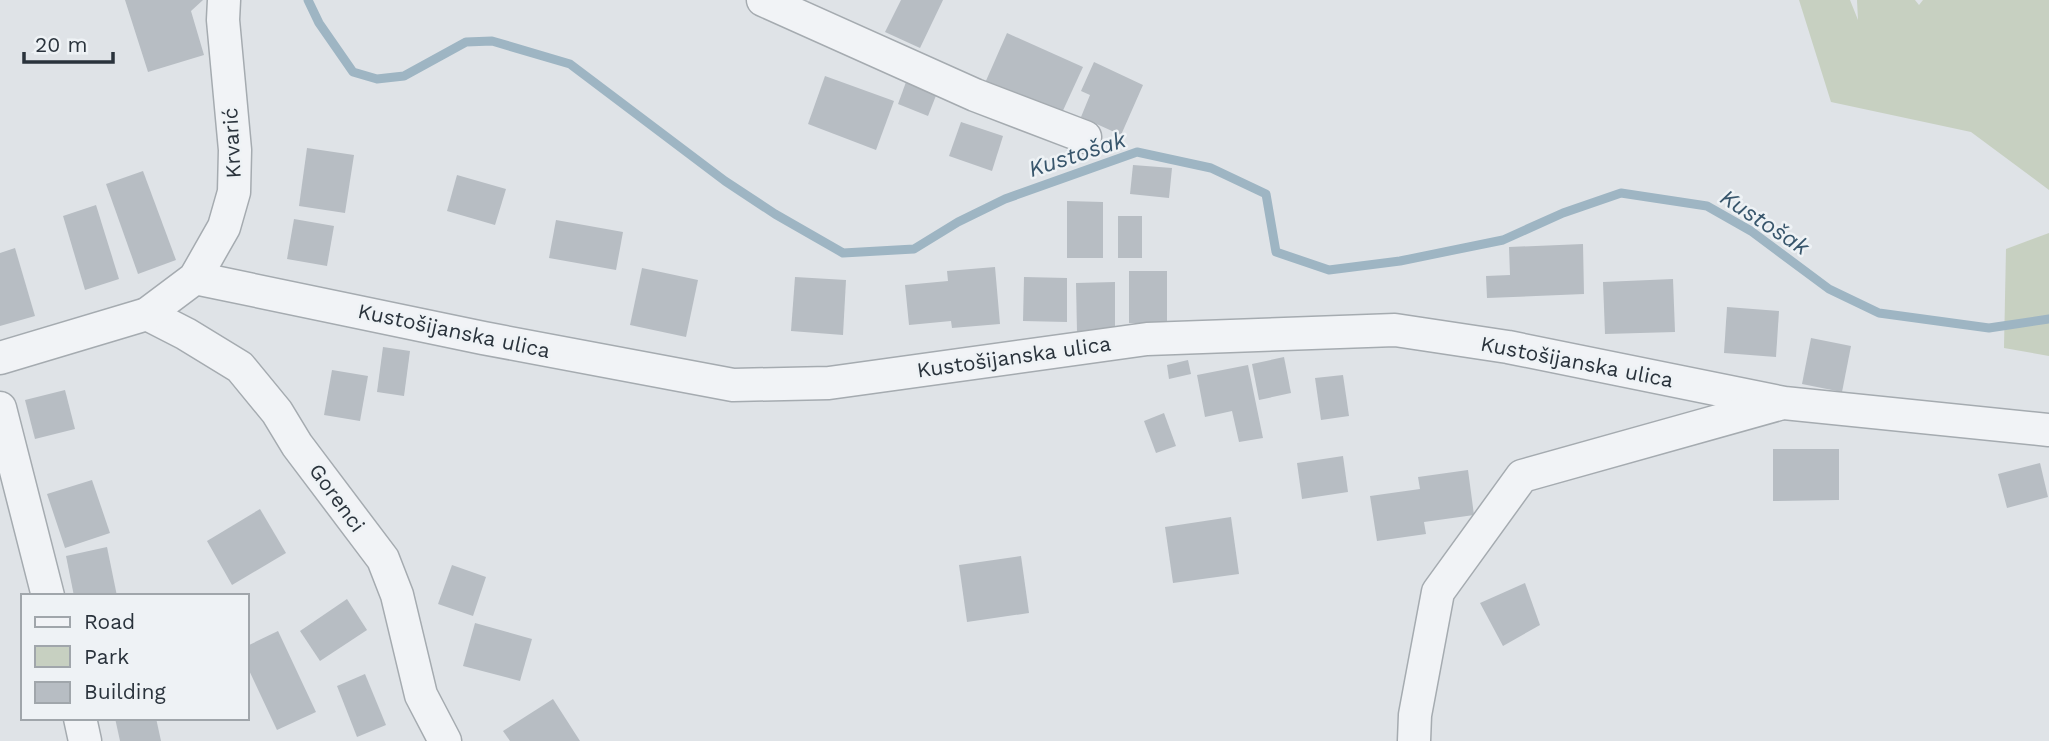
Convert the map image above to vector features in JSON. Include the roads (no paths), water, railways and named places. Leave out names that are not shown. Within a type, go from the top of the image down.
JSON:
[{"type":"street","name":"Krvarić","points":[[195,278],[224,227],[234,192],[235,150],[223,0]]},
{"type":"street","points":[[763,0],[975,95],[1085,136]]},
{"type":"street","points":[[0,358],[147,314],[195,278]]},
{"type":"street","name":"Kustošijanska ulica","points":[[195,278],[482,338],[733,385],[829,383],[1147,339],[1395,330],[1508,347],[1784,403],[2049,430]]},
{"type":"street","name":"Gorenci","points":[[147,314],[240,367],[277,412],[297,444],[383,559],[397,595],[421,695],[445,741]]},
{"type":"street","points":[[1414,741],[1415,715],[1438,592],[1522,476],[1784,403]]},
{"type":"street","points":[[0,408],[47,594]]},
{"type":"street","points":[[80,720],[85,741]]},
{"type":"waterway","name":"Kustošak","points":[[308,0],[319,23],[353,72],[377,79],[404,76],[466,42],[492,41],[570,64],[725,181],[775,214],[843,253],[914,249],[958,222],[1005,199],[1137,152],[1211,168],[1266,194],[1276,252],[1329,270],[1400,261],[1503,240],[1563,213],[1621,193],[1707,206],[1751,231],[1829,289],[1879,313],[1989,328],[2049,319]]}]
